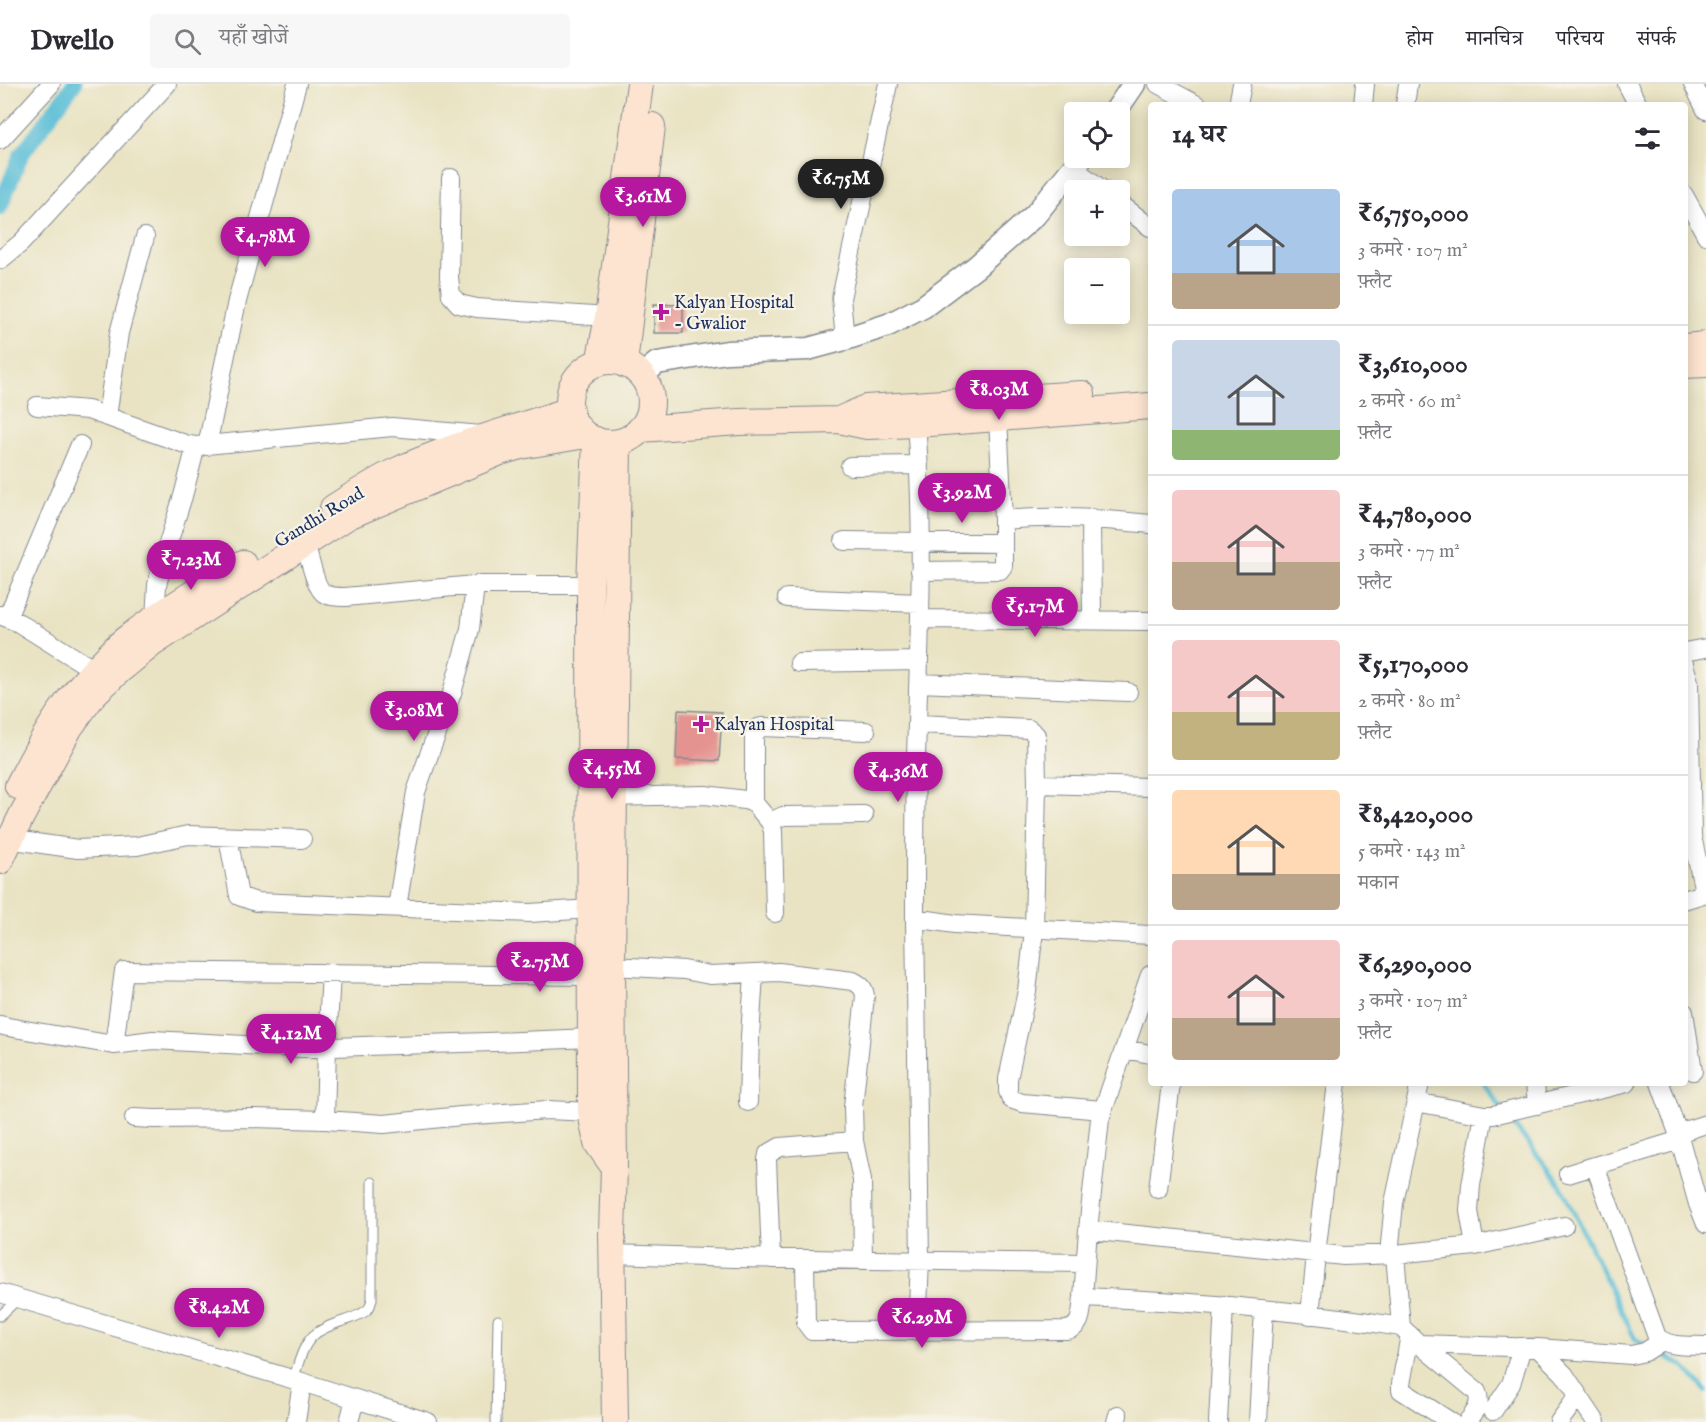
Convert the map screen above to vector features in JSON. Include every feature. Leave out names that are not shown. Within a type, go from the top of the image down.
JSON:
[{"type":"main road","points":[[599,363],[608,317],[640,84]]},
{"type":"main road","points":[[633,370],[641,216],[658,84]]},
{"type":"main road","points":[[1688,347],[1706,345]]},
{"type":"main road","points":[[2,841],[70,727],[94,694],[153,643],[348,516],[495,444],[520,446],[630,437],[647,420],[651,408],[651,397],[647,385],[633,370],[612,361],[588,368],[572,386],[569,398],[573,420],[600,439]]},
{"type":"main road","points":[[1688,365],[1706,364]]},
{"type":"main road","points":[[839,420],[866,408],[1148,390]]},
{"type":"main road","points":[[640,429],[839,420],[867,426],[916,424],[1148,406]]},
{"type":"main road","name":"Gandhi Road","points":[[2,841],[39,744],[66,703],[94,670],[125,640],[194,593],[390,474],[459,446],[495,444],[570,410]]},
{"type":"main road","points":[[600,439],[590,585],[602,797],[590,909],[601,971],[590,1038],[591,1112],[597,1143],[614,1167]]},
{"type":"main road","points":[[600,439],[601,971],[614,1167],[612,1254],[615,1422]]},
{"type":"street","points":[[0,140],[51,84]]},
{"type":"street","points":[[0,260],[21,243],[167,84]]},
{"type":"street","points":[[155,619],[157,585],[165,553],[202,446],[237,301],[297,84]]},
{"type":"street","points":[[845,339],[841,298],[888,84]]},
{"type":"street","points":[[1122,102],[1134,84]]},
{"type":"street","points":[[1158,84],[1191,102]]},
{"type":"street","points":[[1239,102],[1242,84]]},
{"type":"street","points":[[1363,102],[1365,84]]},
{"type":"street","points":[[1405,102],[1408,84]]},
{"type":"street","points":[[1627,84],[1636,102]]},
{"type":"street","points":[[1693,84],[1706,110]]},
{"type":"street","points":[[633,370],[657,363],[726,352],[808,349],[888,325],[923,307],[975,267],[1035,215],[1073,168]]},
{"type":"street","points":[[1082,168],[1093,180]]},
{"type":"street","points":[[451,178],[449,277],[451,295],[459,304],[477,308],[608,317]]},
{"type":"street","points":[[1688,202],[1706,235]]},
{"type":"street","points":[[1130,212],[1148,225]]},
{"type":"street","points":[[107,417],[119,333],[145,237]]},
{"type":"street","points":[[37,406],[88,411],[185,444],[202,446],[392,427],[495,444]]},
{"type":"street","points":[[920,571],[1000,570],[1003,566],[998,418]]},
{"type":"street","points":[[916,424],[920,465],[915,918],[920,1260],[917,1331]]},
{"type":"street","points":[[80,445],[3,616],[19,623],[94,670]]},
{"type":"street","points":[[850,466],[920,465]]},
{"type":"street","points":[[1003,520],[1091,518],[1148,524]]},
{"type":"street","points":[[1091,518],[1092,620]]},
{"type":"street","points":[[844,541],[1003,543]]},
{"type":"street","points":[[305,543],[318,586],[323,593],[331,596],[345,597],[475,585],[590,585]]},
{"type":"street","points":[[397,907],[416,792],[452,693],[470,629],[475,585]]},
{"type":"street","points":[[787,598],[920,611],[1148,621]]},
{"type":"street","points":[[1688,651],[1706,648]]},
{"type":"street","points":[[799,663],[919,661]]},
{"type":"street","points":[[1688,678],[1688,702]]},
{"type":"street","points":[[919,683],[1128,692]]},
{"type":"street","points":[[918,724],[1029,729],[1036,735],[1034,930],[1027,991],[1008,1079],[1008,1091],[1011,1099],[1022,1103],[1102,1110]]},
{"type":"street","points":[[754,803],[754,736],[758,728],[866,730]]},
{"type":"street","points":[[1688,744],[1692,836],[1702,887],[1706,892],[1688,899]]},
{"type":"street","points":[[1037,784],[1148,787]]},
{"type":"street","points":[[602,797],[705,795],[754,803],[770,822],[773,831],[775,913]]},
{"type":"street","points":[[770,822],[783,816],[864,814]]},
{"type":"street","points":[[2,841],[78,849],[137,846],[188,835],[302,838]]},
{"type":"street","points":[[228,837],[239,896],[256,902],[530,913],[590,909]]},
{"type":"street","points":[[915,918],[955,924],[1034,930],[1148,935]]},
{"type":"street","points":[[114,1045],[124,971],[330,973],[684,970],[710,975],[779,972],[853,981],[860,984],[865,996],[853,1107],[854,1141],[862,1180],[863,1260]]},
{"type":"street","points":[[326,1120],[330,973]]},
{"type":"street","points":[[748,1102],[754,974]]},
{"type":"street","points":[[805,1259],[806,1323],[812,1331],[1071,1329],[1078,1324],[1083,1297],[1096,1145],[1102,1110],[1148,981]]},
{"type":"street","points":[[0,1024],[114,1045],[153,1040],[301,1048],[590,1038]]},
{"type":"street","points":[[1688,1036],[1694,1071]]},
{"type":"street","points":[[1124,1049],[1148,1054]]},
{"type":"street","points":[[1158,1189],[1171,1086]]},
{"type":"street","points":[[1310,1315],[1326,1183],[1333,1086]]},
{"type":"street","points":[[1419,1086],[1394,1203],[1392,1254],[1410,1335],[1401,1390],[1450,1422]]},
{"type":"street","points":[[1535,1086],[1537,1105]]},
{"type":"street","points":[[1416,1102],[1495,1114],[1604,1086]]},
{"type":"street","points":[[1661,1086],[1706,1224]]},
{"type":"street","points":[[134,1118],[253,1118],[384,1124],[452,1116],[547,1110],[591,1112]]},
{"type":"street","points":[[1475,1246],[1469,1211],[1471,1185],[1495,1114]]},
{"type":"street","points":[[1568,1174],[1679,1137],[1706,1124]]},
{"type":"street","points":[[771,1259],[768,1154],[780,1147],[854,1141]]},
{"type":"street","points":[[1595,1166],[1657,1337],[1670,1343],[1706,1346]]},
{"type":"street","points":[[1088,1230],[1344,1256],[1475,1246],[1564,1226]]},
{"type":"street","points":[[612,1254],[771,1259],[1085,1263]]},
{"type":"street","points":[[0,1293],[428,1422]]},
{"type":"street","points":[[1083,1297],[1224,1305],[1353,1319],[1410,1335],[1530,1348],[1631,1355],[1645,1352],[1662,1341]]},
{"type":"street","points":[[1218,1422],[1224,1305]]},
{"type":"street","points":[[1258,1422],[1264,1309]]},
{"type":"street","points":[[1410,1335],[1477,1392],[1479,1404],[1467,1422]]},
{"type":"street","points":[[1530,1348],[1549,1357],[1564,1374],[1596,1422]]},
{"type":"street","points":[[1493,1411],[1511,1384],[1530,1348]]},
{"type":"street","points":[[296,1422],[298,1381]]},
{"type":"street","points":[[1559,1422],[1578,1396]]},
{"type":"street","points":[[350,1422],[355,1399]]},
{"type":"lane","points":[[298,1381],[302,1356],[312,1337],[327,1326],[359,1315],[369,1308],[372,1299],[372,1182]]},
{"type":"lane","points":[[0,1316],[19,1298]]},
{"type":"lane","points":[[496,1422],[498,1320]]},
{"type":"building","points":[[654,304],[683,305],[683,333],[654,333]]},
{"type":"building","points":[[678,710],[722,712],[719,761],[676,759]]},
{"type":"waterway","points":[[0,207],[21,155],[74,84]]},
{"type":"waterway","points":[[1485,1086],[1502,1109]]},
{"type":"waterway","points":[[1507,1116],[1560,1184],[1635,1339],[1645,1345]]},
{"type":"waterway","points":[[1655,1350],[1683,1366],[1706,1391]]},
{"type":"place","name":"Kalyan Hospital - Gwalior","points":[[661,312]]},
{"type":"place","name":"Kalyan Hospital","points":[[701,724]]}]
